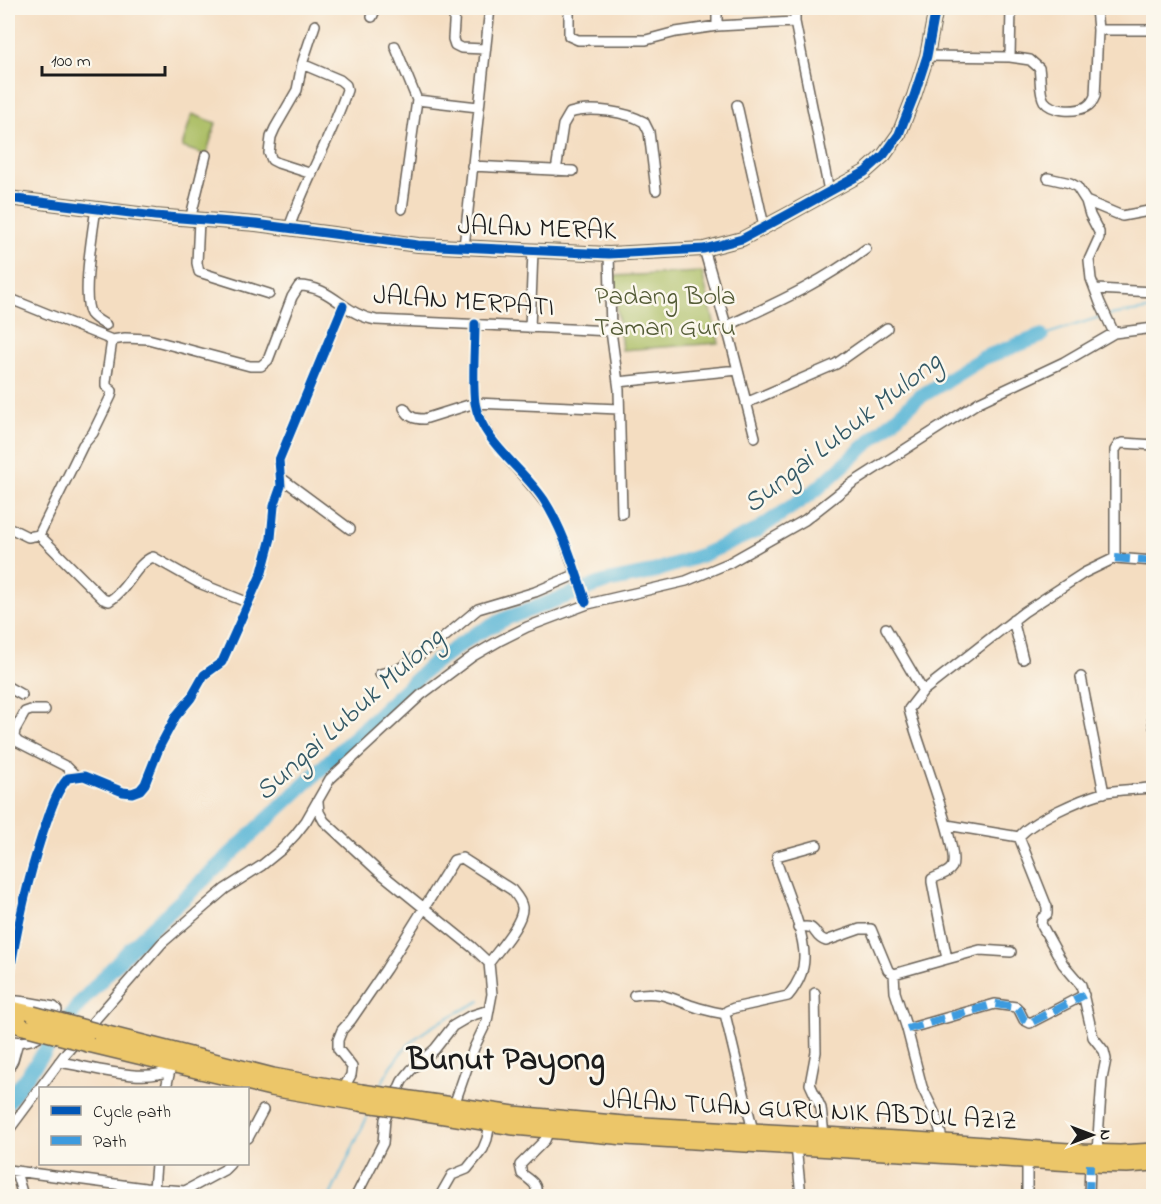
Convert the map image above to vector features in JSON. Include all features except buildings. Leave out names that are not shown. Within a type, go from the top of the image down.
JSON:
[{"type":"main road","name":"JALAN TUAN GURU NIK ABDUL AZIZ","points":[[8,1008],[28,1020],[92,1038],[343,1089],[360,1098]]},
{"type":"main road","name":"JALAN TUAN GURU NIK ABDUL AZIZ","points":[[8,1022],[28,1020]]},
{"type":"main road","name":"JALAN TUAN GURU NIK ABDUL AZIZ","points":[[92,1038],[170,1067],[271,1088],[402,1104],[490,1123],[549,1130],[1027,1160],[1094,1158],[1154,1151]]},
{"type":"main road","name":"JALAN TUAN GURU NIK ABDUL AZIZ","points":[[402,1104],[454,1105],[514,1114],[632,1124],[943,1142],[1094,1158],[1127,1165],[1154,1163]]},
{"type":"main road","points":[[632,1124],[635,1133],[645,1137]]},
{"type":"street","points":[[455,8],[453,39],[455,45],[461,48],[485,49]]},
{"type":"street","points":[[464,247],[490,8]]},
{"type":"street","points":[[569,8],[569,36],[578,40],[646,40],[676,32],[717,26],[795,22]]},
{"type":"street","points":[[717,8],[717,26]]},
{"type":"street","points":[[795,8],[795,22],[830,190]]},
{"type":"street","name":"JALAN MERAK","points":[[8,198],[195,220],[290,228],[418,245],[609,254],[704,249],[742,239],[865,172],[889,149],[903,124],[927,56],[936,8]]},
{"type":"street","points":[[1010,57],[1011,8]]},
{"type":"street","points":[[927,56],[1010,57],[1030,60],[1039,68],[1043,100],[1058,110],[1085,107],[1095,96],[1098,30],[1096,8]]},
{"type":"street","points":[[312,174],[278,163],[272,160],[269,153],[275,128],[297,90],[302,64],[315,25]]},
{"type":"street","points":[[1098,30],[1154,30]]},
{"type":"street","points":[[395,46],[417,100],[402,209]]},
{"type":"street","points":[[290,228],[324,151],[348,87],[340,80],[302,64]]},
{"type":"street","points":[[417,100],[478,107]]},
{"type":"street","points":[[737,105],[764,226]]},
{"type":"street","points":[[556,171],[563,125],[570,113],[612,112],[644,122],[649,132],[656,190]]},
{"type":"street","points":[[206,154],[195,220],[199,272],[269,294]]},
{"type":"street","points":[[472,166],[573,171]]},
{"type":"street","points":[[1048,178],[1077,187],[1086,201],[1099,232],[1099,238],[1089,260],[1091,279],[1111,329]]},
{"type":"street","points":[[1086,201],[1122,216],[1154,210]]},
{"type":"street","points":[[96,208],[87,289],[88,304],[90,313],[106,325]]},
{"type":"street","points":[[704,249],[727,326],[755,437]]},
{"type":"street","points":[[727,326],[805,289],[866,249]]},
{"type":"street","points":[[530,328],[532,251]]},
{"type":"street","points":[[609,254],[611,331],[618,382],[622,514]]},
{"type":"street","name":"JALAN MERPATI","points":[[112,339],[148,339],[250,366],[261,366],[268,360],[291,297],[299,286],[317,288],[354,314],[376,320],[611,331]]},
{"type":"street","points":[[1096,289],[1154,292]]},
{"type":"street","points":[[8,298],[112,339],[106,381],[111,396],[93,433],[83,445],[39,535]]},
{"type":"street","points":[[8,984],[9,969],[34,862],[52,806],[62,785],[68,778],[84,776],[123,792],[132,793],[140,790],[145,784],[160,746],[176,716],[191,698],[204,675],[222,662],[262,572],[271,538],[274,506],[281,486],[279,460],[343,306]]},
{"type":"street","points":[[474,324],[475,403],[483,423],[491,437],[542,497],[554,516],[587,603]]},
{"type":"street","points":[[746,403],[836,364],[887,328]]},
{"type":"street","points":[[41,1087],[105,1006],[162,943],[225,890],[282,849],[295,835],[318,802],[330,779],[421,695],[473,656],[527,627],[587,603],[686,581],[729,563],[805,520],[851,484],[979,402],[1064,362],[1111,329],[1154,328]]},
{"type":"street","points":[[618,382],[738,370]]},
{"type":"street","points":[[404,408],[411,418],[424,419],[475,403],[619,409]]},
{"type":"street","points":[[1115,558],[1115,450],[1119,444],[1124,442],[1154,446]]},
{"type":"street","points":[[280,477],[350,529]]},
{"type":"street","points":[[8,527],[28,537],[39,535]]},
{"type":"street","points":[[39,535],[103,599],[114,598],[147,559],[153,557],[199,582],[249,603]]},
{"type":"street","points":[[947,959],[932,879],[949,870],[953,863],[946,825],[909,709],[923,691],[1013,620],[1059,589],[1115,558],[1154,561]]},
{"type":"street","points":[[380,674],[399,669],[442,639],[478,609],[535,592],[577,576]]},
{"type":"street","points":[[1013,620],[1023,659]]},
{"type":"street","points":[[886,628],[923,691]]},
{"type":"street","points":[[1081,677],[1104,793]]},
{"type":"street","points":[[8,687],[22,695]]},
{"type":"street","points":[[1154,697],[1151,706],[1154,727]]},
{"type":"street","points":[[45,710],[24,712],[14,737],[18,742],[67,767],[76,776]]},
{"type":"street","points":[[1019,837],[1028,827],[1078,802],[1104,793],[1154,786]]},
{"type":"street","points":[[318,802],[319,812],[324,821],[423,910],[472,947],[489,963]]},
{"type":"street","points":[[946,825],[1019,837]]},
{"type":"street","points":[[1019,837],[1047,908],[1047,914],[1042,918],[1041,924],[1063,964],[1081,985],[1093,1037],[1104,1052],[1106,1059],[1101,1079],[1089,1197]]},
{"type":"street","points":[[725,1014],[734,1008],[788,996],[796,985],[804,957],[798,928],[777,863],[777,856],[817,845]]},
{"type":"street","points":[[343,1089],[351,1075],[352,1067],[338,1049],[338,1040],[342,1030],[386,969],[454,860],[462,858],[512,890],[522,907],[521,918],[489,963],[492,994],[487,1021],[474,1048],[454,1105]]},
{"type":"street","points":[[798,928],[812,927],[819,938],[826,941],[860,929],[871,928],[888,970],[894,974],[980,950],[1011,952]]},
{"type":"street","points":[[894,974],[895,992],[922,1088],[936,1116],[943,1142]]},
{"type":"street","points":[[815,993],[816,1052],[810,1084],[821,1108],[824,1135]]},
{"type":"street","points":[[634,995],[662,994],[693,1006],[725,1014]]},
{"type":"street","points":[[907,1029],[995,1004],[1016,1007],[1024,1020],[1030,1023],[1084,995]]},
{"type":"street","points":[[8,1000],[57,1010],[58,1013],[42,1035],[26,1042],[8,1039]]},
{"type":"street","points":[[356,1197],[383,1143],[386,1119],[402,1081],[435,1049],[453,1026],[470,1016],[489,1010]]},
{"type":"street","points":[[725,1014],[753,1131]]},
{"type":"street","points":[[8,1069],[18,1042]]},
{"type":"street","points":[[59,1062],[137,1075],[159,1074],[170,1067]]},
{"type":"street","points":[[166,1087],[170,1067]]},
{"type":"street","points":[[8,1131],[39,1089]]},
{"type":"street","points":[[249,1136],[263,1110]]},
{"type":"street","points":[[440,1197],[452,1174],[467,1169],[483,1149],[490,1123]]},
{"type":"street","points":[[535,1197],[535,1184],[522,1174],[520,1165],[545,1140],[549,1130]]},
{"type":"street","points":[[796,1146],[801,1197]]},
{"type":"street","points":[[1027,1160],[1027,1197]]},
{"type":"street","points":[[153,1193],[156,1165]]},
{"type":"street","points":[[12,1171],[153,1193],[185,1191],[229,1165]]},
{"type":"street","points":[[12,1171],[23,1197]]},
{"type":"green space","points":[[192,114],[216,123],[206,155],[182,147]]},
{"type":"green space","name":"Padang Bola Taman Guru","points":[[702,272],[719,343],[622,350],[613,276]]},
{"type":"waterway","name":"Sungai Lubuk Mulong","points":[[1109,315],[1154,309]]},
{"type":"waterway","name":"Sungai Lubuk Mulong","points":[[1041,336],[1103,316]]},
{"type":"waterway","name":"Sungai Lubuk Mulong","points":[[8,1102],[80,1003],[130,949],[430,666],[474,635],[507,618],[605,582],[649,573],[702,555],[756,531],[816,490],[918,398],[983,358],[1041,336]]},
{"type":"waterway","points":[[379,1089],[388,1071],[409,1044],[433,1026],[480,1001]]},
{"type":"waterway","points":[[330,1196],[370,1111]]},
{"type":"marked path","points":[[1115,558],[1154,561]]},
{"type":"marked path","points":[[907,1029],[995,1004],[1016,1007],[1024,1020],[1030,1023],[1084,995]]},
{"type":"marked path","points":[[1089,1196],[1090,1164]]},
{"type":"cycle path","points":[[8,198],[155,216],[256,224],[418,245],[609,254],[704,249],[742,239],[865,172],[884,155],[899,134],[914,96],[927,56],[936,8]]},
{"type":"cycle path","points":[[8,984],[18,926],[32,869],[43,832],[63,784],[68,778],[84,776],[123,792],[132,793],[140,790],[145,784],[160,746],[176,716],[191,698],[204,675],[222,662],[262,572],[271,538],[274,506],[281,486],[279,460],[343,306]]},
{"type":"cycle path","points":[[475,324],[474,394],[479,417],[494,443],[535,488],[551,512],[568,550],[586,602]]},
{"type":"district","name":"Bunut Payong","points":[[506,1057]]}]
